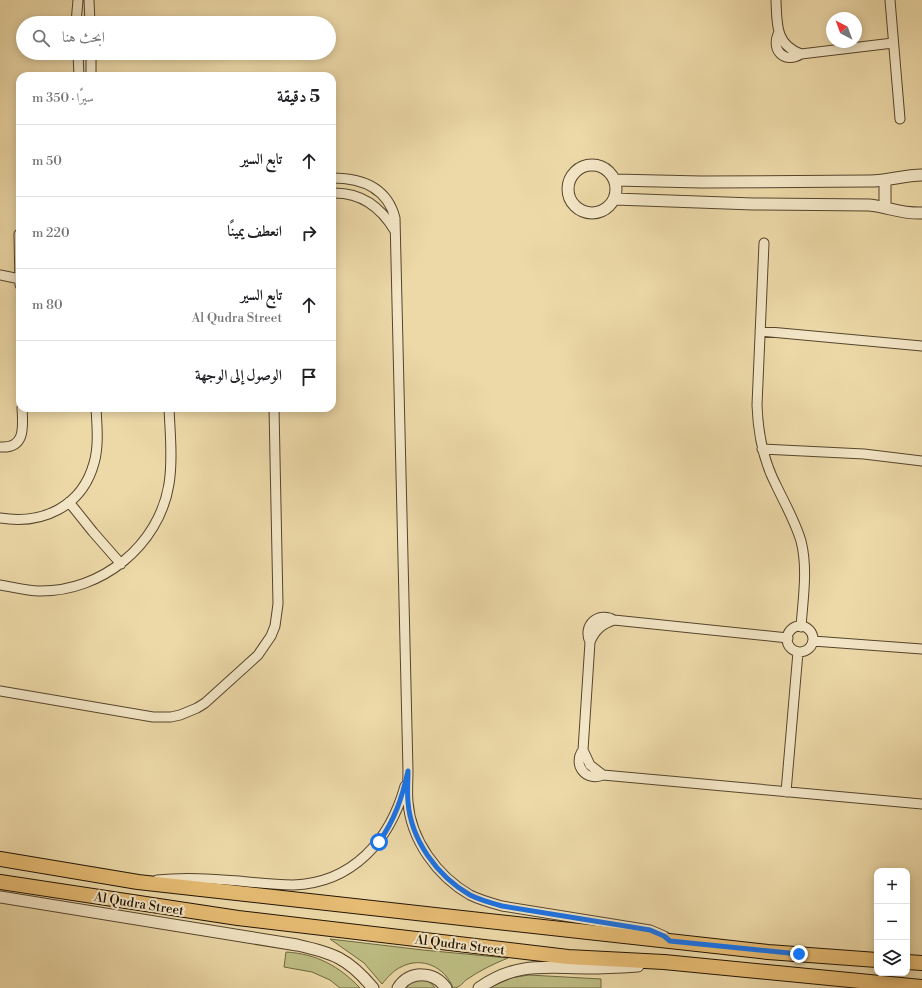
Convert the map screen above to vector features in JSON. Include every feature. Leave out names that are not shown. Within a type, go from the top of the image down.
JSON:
[{"type":"main road","name":"Al Qudra Street","points":[[0,859],[138,882],[768,952],[874,960]]},
{"type":"main road","name":"Al Qudra Street","points":[[0,882],[246,919],[568,957],[664,962],[922,987]]},
{"type":"main road","points":[[910,962],[922,963]]},
{"type":"street","points":[[76,16],[78,0]]},
{"type":"street","points":[[89,0],[90,16]]},
{"type":"street","points":[[776,0],[778,34],[776,43],[779,52],[787,58],[797,57],[801,54],[893,43]]},
{"type":"street","points":[[890,0],[900,119]]},
{"type":"street","points":[[78,60],[79,72]]},
{"type":"street","points":[[91,60],[91,72]]},
{"type":"street","points":[[584,166],[598,166],[605,169],[611,173],[615,180],[615,199],[605,210],[598,213],[591,214],[577,209],[569,197],[569,182],[577,170],[584,166]]},
{"type":"street","points":[[615,180],[787,182],[885,181],[903,176],[922,175]]},
{"type":"street","points":[[336,178],[362,182],[371,186],[387,199],[395,218],[408,802],[416,834],[423,849],[444,875],[457,886],[476,897],[502,906],[650,930],[664,936],[670,941]]},
{"type":"street","points":[[884,207],[885,181]]},
{"type":"street","points":[[336,193],[352,195],[369,202],[384,215],[395,231]]},
{"type":"street","points":[[615,199],[752,204],[869,204],[909,214],[922,213]]},
{"type":"street","points":[[764,243],[757,411],[758,427],[762,449],[770,474],[792,518],[802,549],[805,574],[801,627]]},
{"type":"street","points":[[0,275],[16,278]]},
{"type":"street","points":[[760,331],[922,346]]},
{"type":"street","points":[[0,447],[8,447],[13,445],[21,438],[22,412]]},
{"type":"street","points":[[0,518],[29,520],[44,516],[70,502],[80,491],[89,478],[94,463],[97,448],[96,412]]},
{"type":"street","points":[[0,585],[38,591],[65,589],[90,581],[121,564],[136,551],[154,527],[165,499],[170,470],[169,412]]},
{"type":"street","points":[[0,691],[153,717],[171,717],[188,712],[205,703],[258,654],[265,646],[275,626],[278,604],[274,412]]},
{"type":"street","points":[[762,449],[864,454],[922,461]]},
{"type":"street","points":[[70,502],[93,532],[121,564]]},
{"type":"street","points":[[788,638],[614,620],[601,617],[593,621],[590,625],[588,633],[590,642],[583,750],[580,753],[579,762],[582,771],[589,776],[594,777],[603,775],[922,804]]},
{"type":"street","points":[[801,627],[810,631],[812,641],[808,649],[798,652],[791,648],[788,638],[794,628],[801,627]]},
{"type":"street","points":[[812,641],[922,649]]},
{"type":"street","points":[[786,792],[798,652]]},
{"type":"street","points":[[138,882],[168,878],[198,878],[261,884],[294,885],[306,884],[330,877],[357,863],[379,842],[397,811],[408,771]]},
{"type":"street","points":[[0,897],[316,949],[334,955],[345,961],[373,988]]},
{"type":"street","points":[[480,988],[504,975],[527,968],[551,966],[609,968],[664,962]]},
{"type":"street","points":[[398,988],[412,976],[425,975],[437,979],[446,988]]},
{"type":"green space","points":[[330,939],[508,958],[481,971],[455,988],[453,988],[439,969],[425,963],[409,964],[398,968],[382,984],[364,963]]},
{"type":"green space","points":[[286,952],[308,955],[327,962],[344,973],[360,988],[340,988],[330,980],[312,972],[284,967]]},
{"type":"green space","points":[[529,975],[601,979],[601,988],[489,988],[510,978]]},
{"type":"green space","points":[[424,979],[431,983],[435,988],[401,988],[407,983]]},
{"type":"route","points":[[379,842],[397,811],[408,771],[408,802],[411,818],[423,849],[444,875],[471,895],[486,902],[502,906],[650,930],[664,936],[670,941],[799,954]]}]
